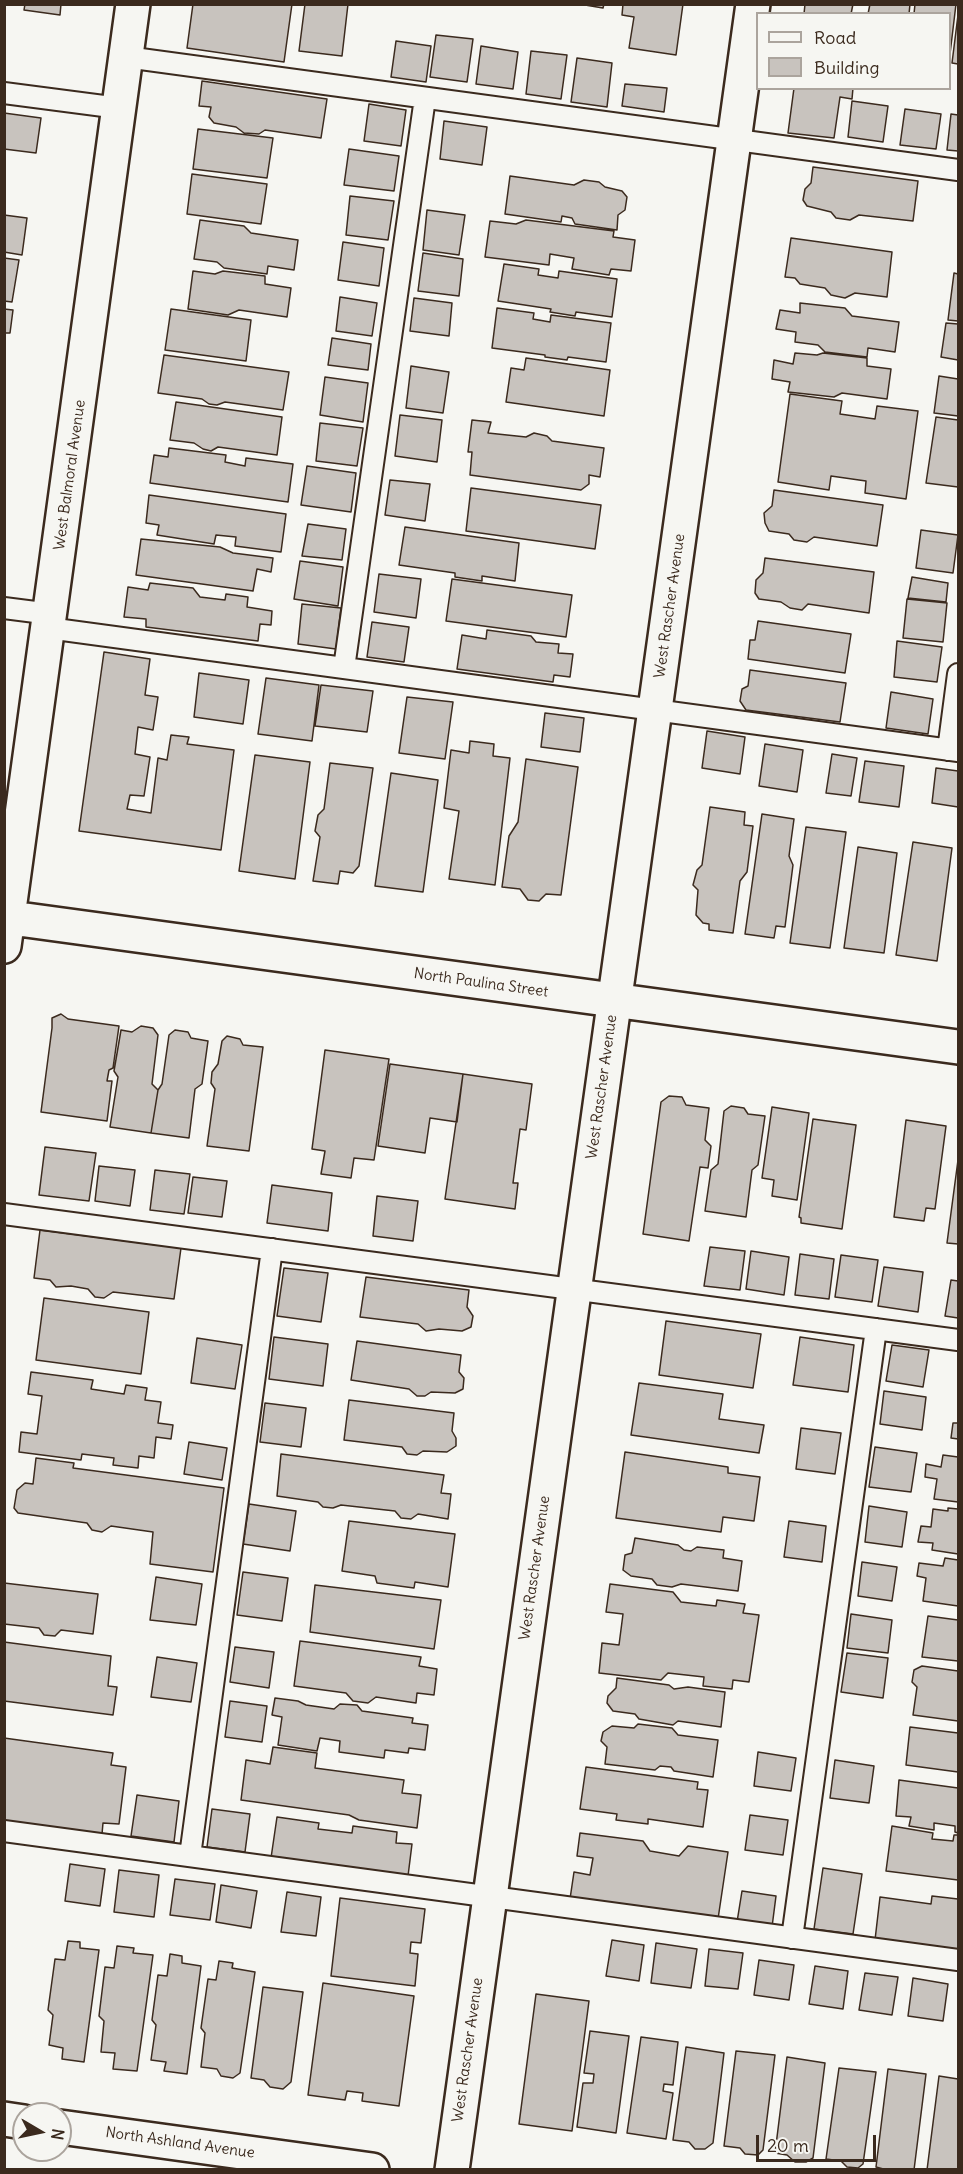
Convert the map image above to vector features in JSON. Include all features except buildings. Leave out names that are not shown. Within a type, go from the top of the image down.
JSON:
[{"type":"street","name":"West Balmoral Avenue","points":[[6,926],[50,621],[133,4]]},
{"type":"street","name":"West Rascher Avenue","points":[[452,2169],[753,4]]},
{"type":"street","name":"North Paulina Street","points":[[6,926],[614,1001],[958,1047]]},
{"type":"street","name":"North Ashland Avenue","points":[[72,2129],[372,2169]]},
{"type":"lane","points":[[126,57],[958,170]]},
{"type":"lane","points":[[4,93],[119,108]]},
{"type":"lane","points":[[344,668],[425,98]]},
{"type":"lane","points":[[4,608],[50,621],[344,668],[953,750],[958,674]]},
{"type":"lane","points":[[4,1214],[958,1340]]},
{"type":"lane","points":[[190,1856],[272,1249]]},
{"type":"lane","points":[[792,1938],[876,1329]]},
{"type":"lane","points":[[4,1831],[958,1960]]}]
